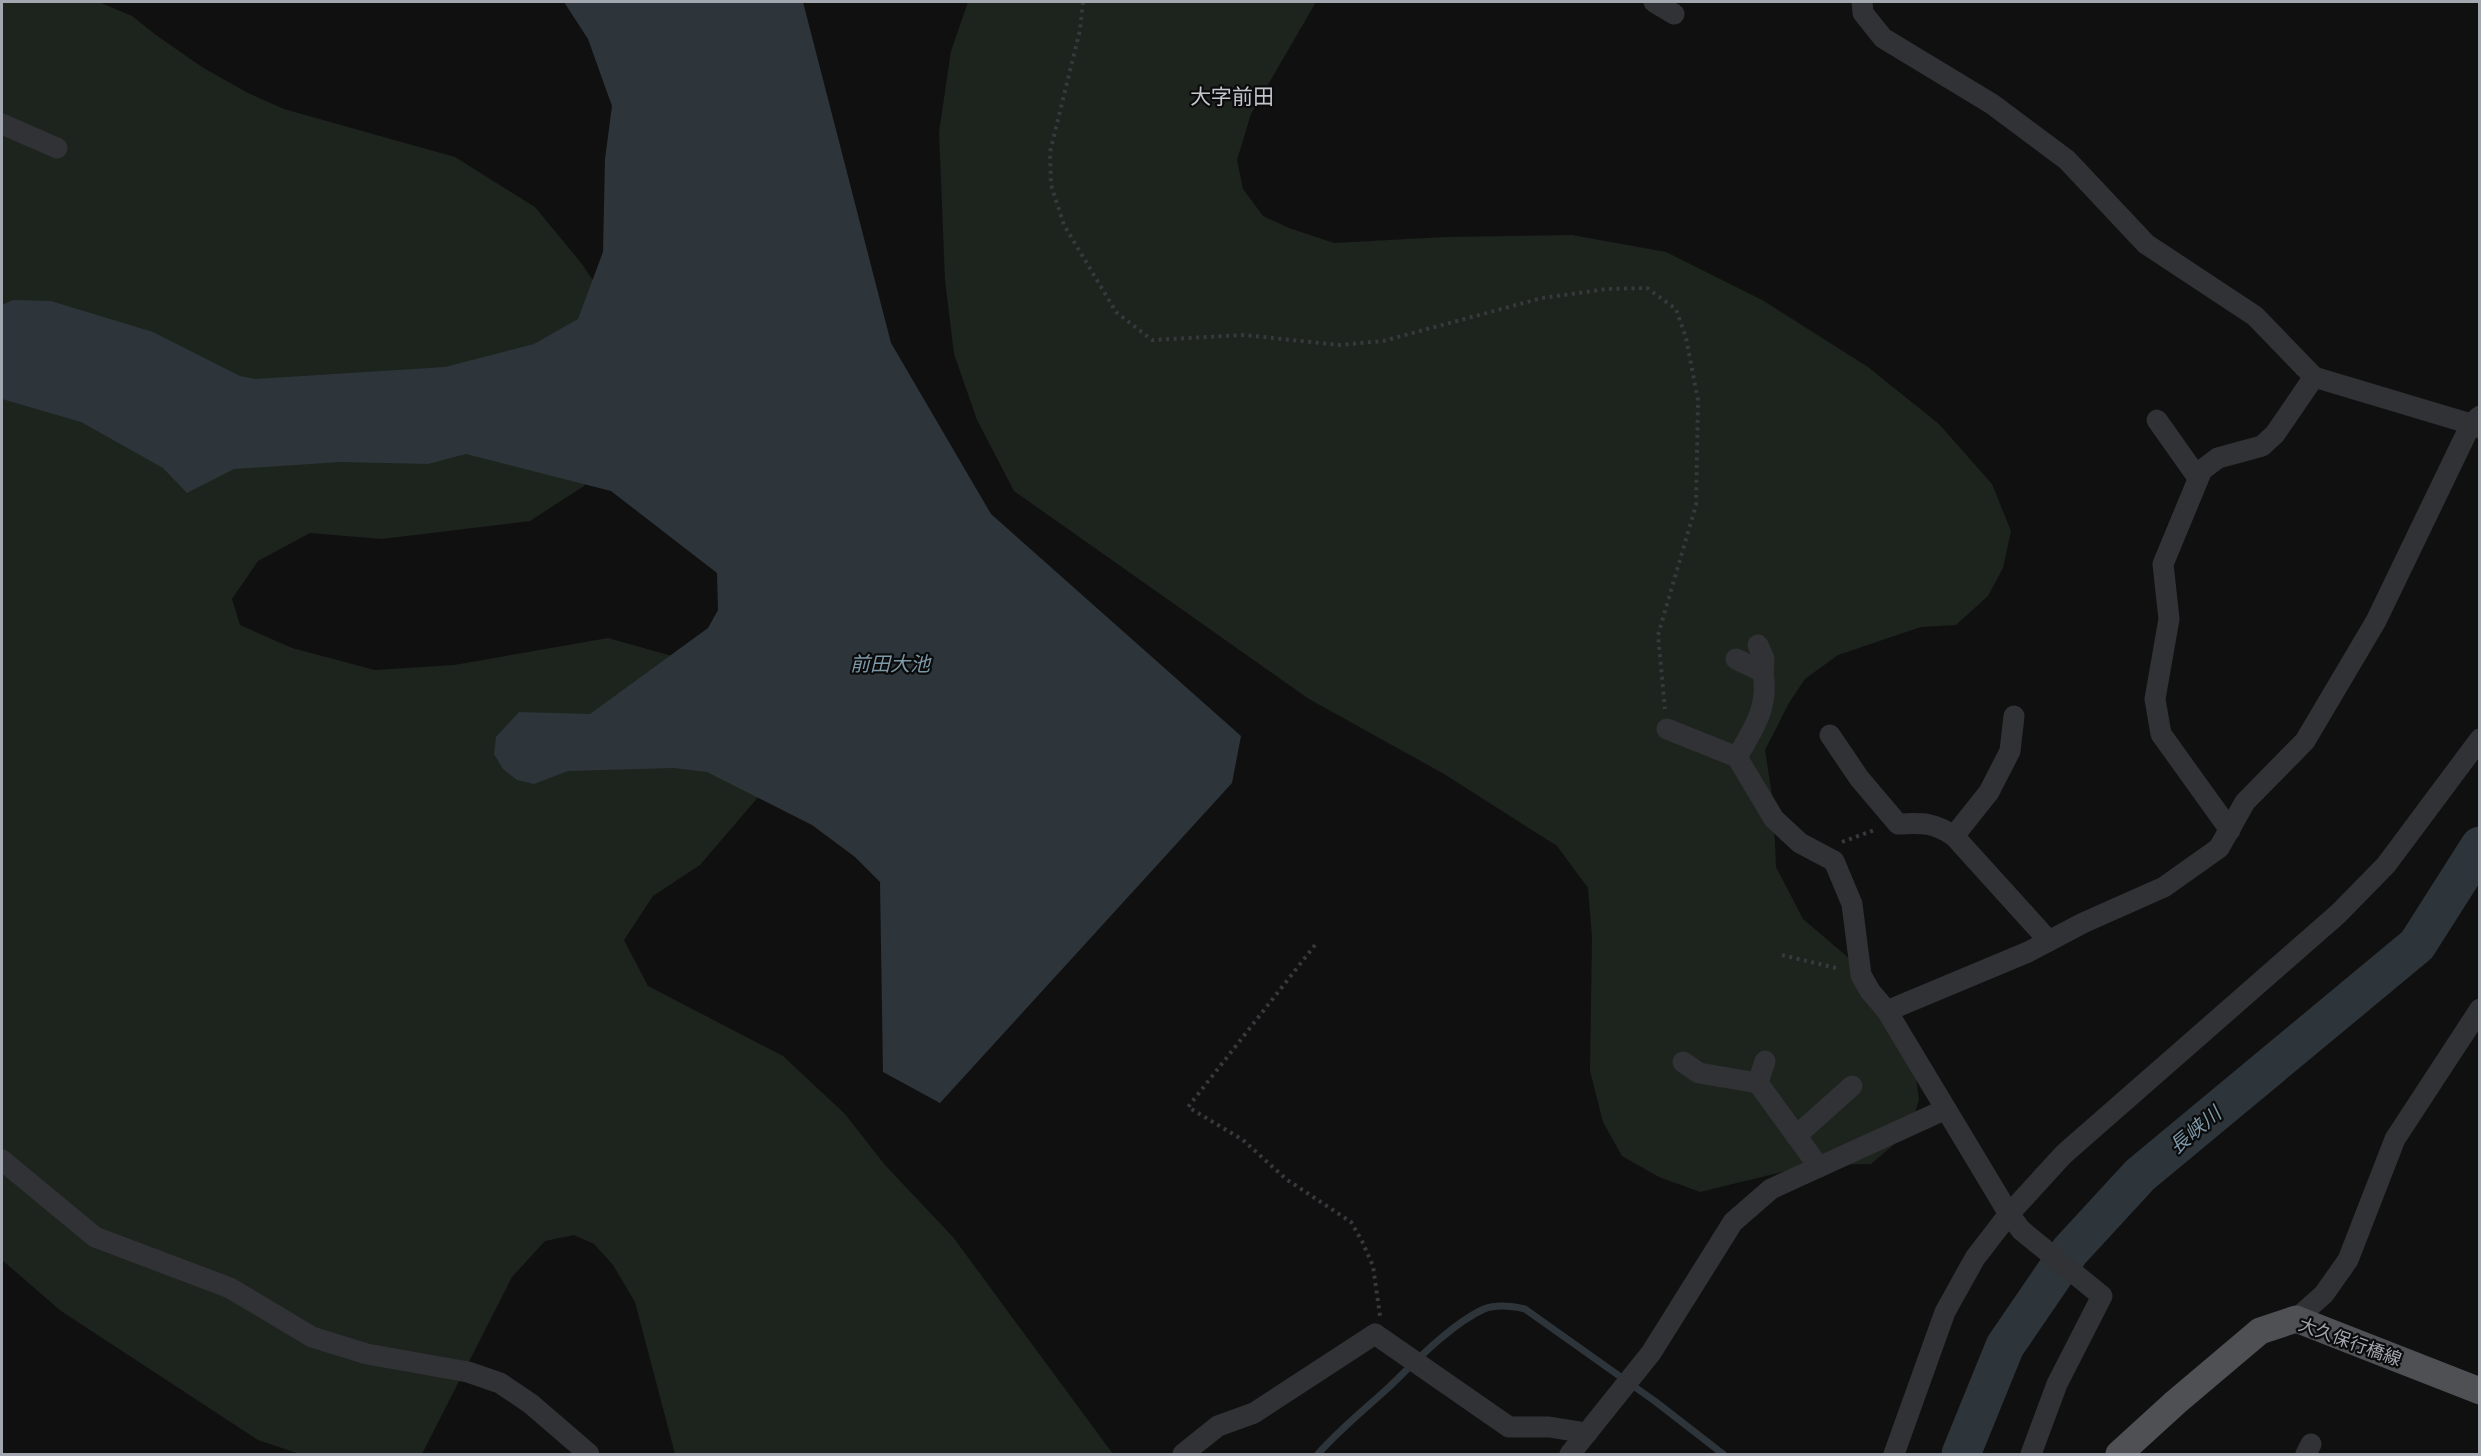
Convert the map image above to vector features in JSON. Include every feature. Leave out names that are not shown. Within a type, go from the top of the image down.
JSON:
[{"type":"main road","name":"大久保行橋線","points":[[2119,1455],[2176,1402],[2260,1331],[2296,1319],[2480,1391]]},
{"type":"street","points":[[1654,2],[1674,14]]},
{"type":"street","points":[[1862,2],[1863,13],[1883,38],[1992,104],[2067,160],[2146,244],[2256,316],[2314,376],[2477,422],[2376,621],[2305,741],[2245,802],[2219,848],[2164,887],[2083,923],[2028,952],[1887,1011]]},
{"type":"street","points":[[2,124],[57,148]]},
{"type":"street","points":[[2230,830],[2161,734],[2155,699],[2169,619],[2163,564],[2202,470],[2218,458],[2262,446],[2275,434],[2314,376]]},
{"type":"street","points":[[2157,420],[2198,478]]},
{"type":"street","points":[[1737,757],[1761,715],[1766,689],[1763,672],[1764,659],[1758,645]]},
{"type":"street","points":[[1736,659],[1763,672]]},
{"type":"street","points":[[1953,836],[1989,792],[2010,751],[2014,717]]},
{"type":"street","points":[[1667,729],[1737,757],[1774,819],[1800,843],[1834,861],[1852,904],[1861,975],[1870,991],[1887,1011],[2015,1222],[2102,1296],[2057,1384],[2031,1455]]},
{"type":"street","points":[[1830,735],[1859,778],[1898,824],[1923,823],[1939,826],[1953,836],[2049,941]]},
{"type":"street","points":[[1894,1455],[1945,1312],[1975,1258],[2015,1222],[2064,1154],[2338,914],[2386,865],[2480,739]]},
{"type":"street","points":[[2296,1319],[2324,1294],[2348,1260],[2395,1139],[2480,1009]]},
{"type":"street","points":[[1758,1083],[1765,1061]]},
{"type":"street","points":[[1683,1062],[1699,1073],[1758,1083],[1819,1167]]},
{"type":"street","points":[[1796,1136],[1852,1086]]},
{"type":"street","points":[[1570,1455],[1651,1353],[1733,1222],[1771,1190],[1946,1109]]},
{"type":"street","points":[[2,1160],[95,1237],[230,1288],[312,1337],[367,1354],[468,1372],[500,1383],[531,1404],[589,1455]]},
{"type":"street","points":[[1184,1455],[1218,1426],[1254,1413],[1375,1334],[1509,1427],[1549,1427],[1587,1432]]},
{"type":"path","points":[[1083,2],[1080,30],[1050,152],[1051,184],[1064,225],[1116,312],[1152,340],[1244,335],[1339,345],[1383,341],[1542,298],[1607,289],[1647,288],[1676,309],[1686,338],[1698,400],[1696,505],[1659,635],[1667,729]]},
{"type":"path","points":[[1825,855],[1842,841],[1898,824]]},
{"type":"path","points":[[1315,945],[1188,1107],[1243,1140],[1286,1179],[1351,1222],[1372,1266],[1384,1340]]},
{"type":"path","points":[[1782,955],[1861,975]]},
{"type":"shaded area","points":[[2,2],[99,2],[132,16],[202,67],[248,93],[284,109],[455,157],[535,207],[582,264],[634,342],[612,420],[584,486],[530,521],[382,539],[310,533],[258,561],[232,599],[240,625],[292,648],[375,670],[454,665],[608,638],[708,666],[760,795],[700,865],[653,896],[624,940],[648,986],[783,1056],[845,1114],[885,1165],[953,1237],[1113,1454],[675,1454],[635,1302],[613,1265],[594,1244],[574,1235],[545,1241],[512,1277],[422,1454],[300,1454],[258,1440],[61,1311],[2,1260]]},
{"type":"shaded area","points":[[968,2],[1316,2],[1251,114],[1237,160],[1243,189],[1263,216],[1289,228],[1334,243],[1444,237],[1572,235],[1666,252],[1764,301],[1868,367],[1939,424],[1992,484],[2011,531],[2003,568],[1988,596],[1956,625],[1921,627],[1838,655],[1805,679],[1789,703],[1765,750],[1773,801],[1776,867],[1803,919],[1857,965],[1913,1057],[1919,1099],[1910,1131],[1871,1164],[1811,1165],[1700,1192],[1659,1177],[1622,1156],[1603,1122],[1590,1071],[1592,937],[1588,888],[1557,846],[1444,774],[1309,699],[1014,491],[977,420],[954,354],[945,280],[939,132],[951,51]]},
{"type":"water","name":"前田大池","points":[[564,2],[803,2],[891,343],[991,514],[1241,736],[1232,783],[940,1103],[883,1072],[880,882],[855,857],[812,825],[707,772],[674,768],[568,771],[534,784],[517,780],[503,769],[494,754],[496,737],[519,712],[590,714],[708,628],[718,610],[717,573],[611,491],[466,454],[428,464],[340,462],[234,469],[187,493],[163,468],[81,422],[2,399],[2,305],[13,300],[51,301],[153,332],[240,376],[255,379],[445,367],[534,344],[578,319],[603,252],[605,159],[612,106],[588,39]]},
{"type":"waterway","name":"長峡川","points":[[1961,1454],[2005,1346],[2070,1251],[2140,1175],[2417,945],[2480,846]]},
{"type":"waterway","points":[[1318,1454],[1343,1428],[1446,1334],[1471,1316],[1494,1306],[1525,1309],[1656,1402],[1723,1454]]},
{"type":"district","name":"大字前田","points":[[1232,97]]}]
